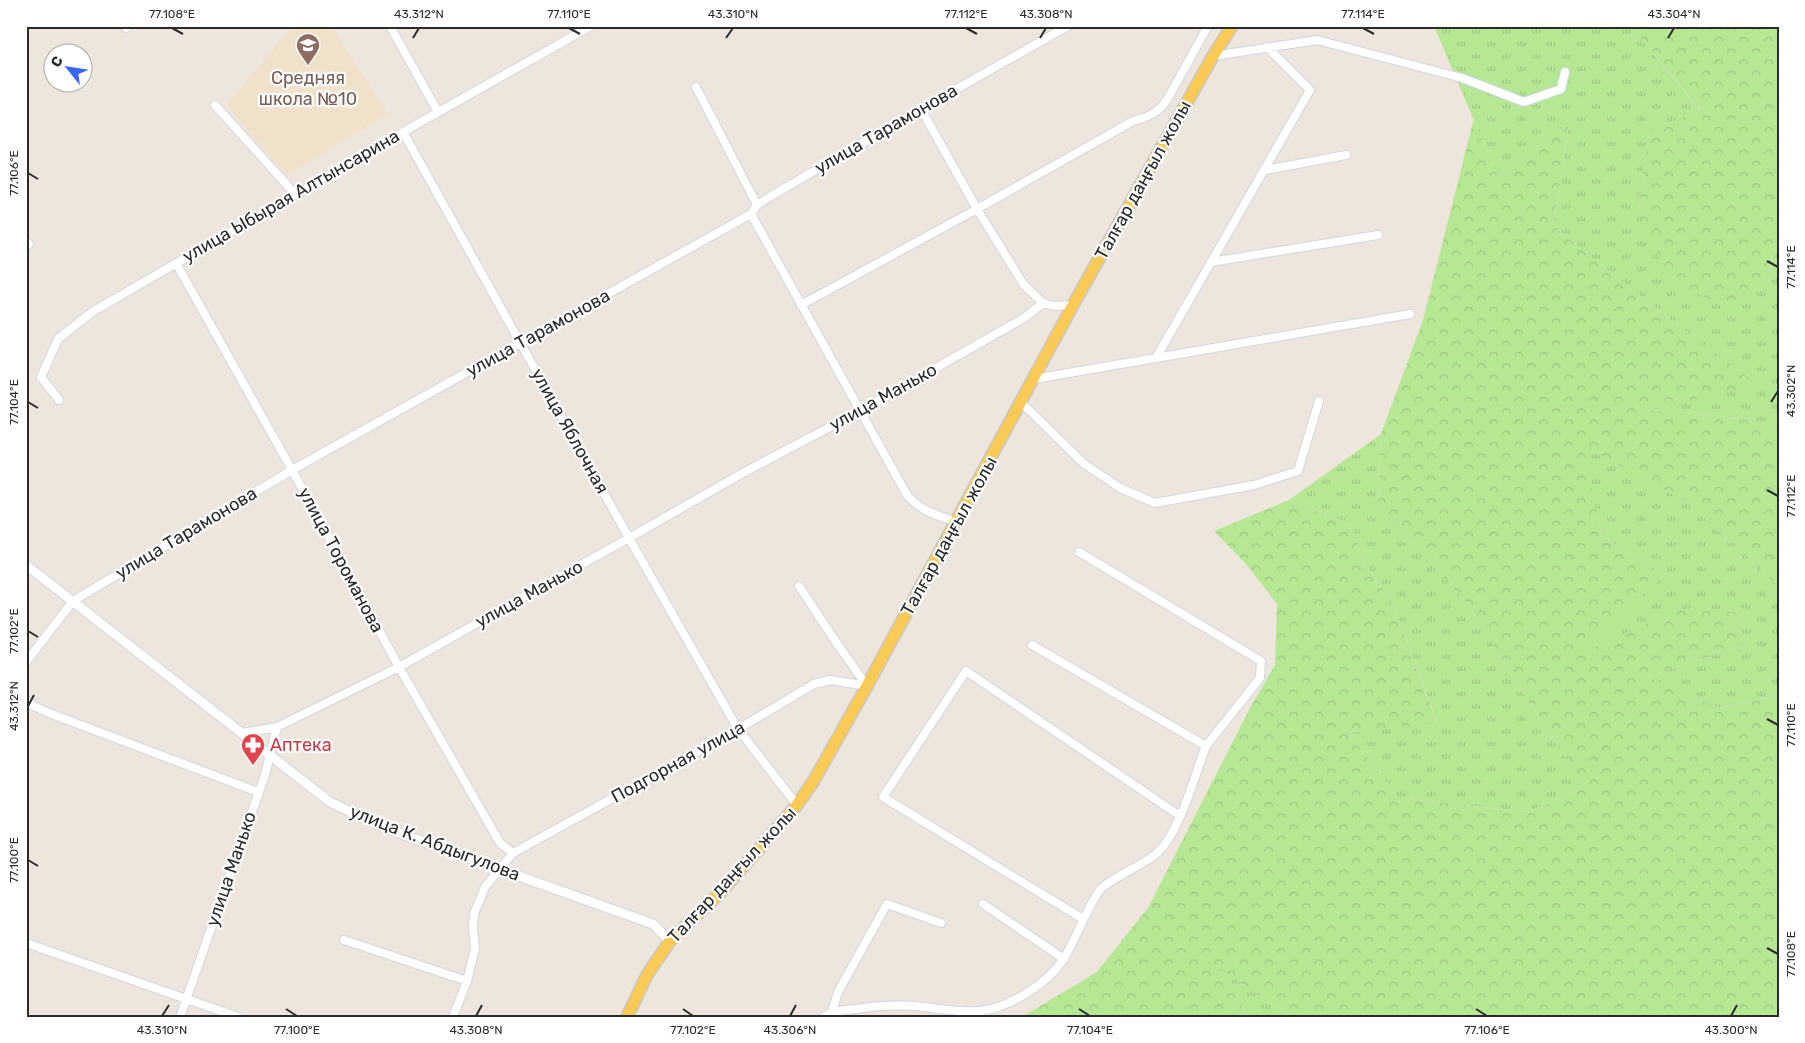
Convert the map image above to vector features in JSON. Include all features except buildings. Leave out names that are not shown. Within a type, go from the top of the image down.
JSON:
[{"type":"main road","name":"Талғар даңғыл жолы","points":[[627,1017],[647,975],[670,941],[721,892],[797,805],[813,782],[1073,305],[1213,56],[1232,26]]},
{"type":"street","points":[[390,26],[438,112]]},
{"type":"street","name":"улица Ыбырая Алтынсарина","points":[[59,400],[41,377],[58,339],[92,312],[294,194],[591,26]]},
{"type":"street","name":"улица Тарамонова","points":[[26,662],[73,601],[292,470],[751,214],[757,206],[771,196],[1068,26]]},
{"type":"street","points":[[801,305],[1133,121],[1151,116],[1160,109],[1208,26]]},
{"type":"street","points":[[1213,56],[1317,40],[1462,78],[1524,102],[1560,89],[1565,72]]},
{"type":"street","points":[[1156,358],[1310,90],[1267,48]]},
{"type":"street","points":[[696,87],[757,206]]},
{"type":"street","points":[[214,105],[294,194]]},
{"type":"street","points":[[921,109],[977,209],[1024,285],[1043,303],[1054,306],[1073,305]]},
{"type":"street","name":"улица Яблочная","points":[[403,132],[629,538],[738,728],[797,805]]},
{"type":"street","points":[[1265,170],[1346,155]]},
{"type":"street","points":[[751,214],[907,495],[914,504],[931,513],[956,522]]},
{"type":"street","points":[[1211,262],[1378,235]]},
{"type":"street","name":"улица Тороманова","points":[[176,263],[292,470],[399,667],[500,843],[513,853]]},
{"type":"street","name":"улица Манько","points":[[180,1017],[258,792],[277,726],[399,667],[742,474],[860,411],[1024,318],[1043,303]]},
{"type":"street","points":[[1034,379],[1410,314]]},
{"type":"street","points":[[1021,402],[1083,463],[1120,488],[1154,503],[1254,485],[1298,471],[1319,401]]},
{"type":"street","points":[[823,1017],[832,1012],[871,1007],[915,1006],[959,1012],[982,1011],[1010,1002],[1033,989],[1051,975],[1064,958],[1082,919],[1100,889],[1156,854],[1172,836],[1206,746],[1260,678],[1261,662],[1079,552]]},
{"type":"street","name":"улица К. Абдыгулова","points":[[26,565],[330,802],[382,827],[653,924],[670,941]]},
{"type":"street","points":[[799,586],[867,686]]},
{"type":"street","points":[[1032,645],[1206,746]]},
{"type":"street","points":[[1082,919],[883,797],[966,671],[1180,816]]},
{"type":"street","name":"Подгорная улица","points":[[453,1017],[467,981],[475,949],[474,914],[485,886],[513,853],[814,684],[830,680],[867,686]]},
{"type":"street","points":[[26,701],[49,713],[258,792]]},
{"type":"street","points":[[242,734],[277,726]]},
{"type":"street","points":[[832,1012],[838,992],[887,904],[941,923]]},
{"type":"street","points":[[983,904],[1064,958]]},
{"type":"street","points":[[344,940],[467,981]]},
{"type":"street","points":[[26,943],[238,1017]]},
{"type":"shaded area","name":"Средняя школа №10","points":[[293,26],[331,26],[388,114],[287,175],[226,105]]},
{"type":"green space","points":[[1434,26],[1631,26],[1700,111],[1649,133],[1639,210],[1769,268],[1779,242],[1779,430],[1752,419],[1647,410],[1757,385],[1649,303],[1553,226],[1569,125],[1498,177]]},
{"type":"green space","points":[[1631,26],[1779,26],[1779,242],[1769,268],[1734,311],[1670,281],[1639,210],[1649,132],[1700,110]]},
{"type":"green space","points":[[1474,118],[1498,177],[1569,125],[1553,226],[1649,303],[1758,385],[1649,410],[1752,419],[1779,430],[1779,587],[1687,502],[1583,446],[1602,537],[1665,575],[1580,654],[1677,610],[1735,612],[1746,644],[1648,677],[1720,708],[1779,695],[1779,1017],[1291,1017],[1218,967],[1248,1017],[1022,1017],[1097,972],[1148,908],[1250,708],[1275,665],[1277,604],[1246,564],[1214,531],[1289,500],[1350,524],[1364,563],[1392,602],[1437,723],[1348,733],[1399,798],[1527,812],[1585,788],[1469,606],[1378,504],[1381,434],[1423,320]]},
{"type":"green space","points":[[1381,434],[1378,504],[1469,606],[1585,788],[1527,812],[1399,798],[1348,733],[1437,722],[1392,602],[1364,563],[1350,524],[1289,500]]},
{"type":"green space","points":[[1582,445],[1687,502],[1779,587],[1779,695],[1720,708],[1647,677],[1746,644],[1735,612],[1578,655],[1665,575],[1602,537]]},
{"type":"green space","points":[[1217,966],[1291,1017],[1248,1017]]},
{"type":"place","name":"Средняя школа №10","points":[[308,66]]},
{"type":"place","name":"Аптека","points":[[253,766]]}]
